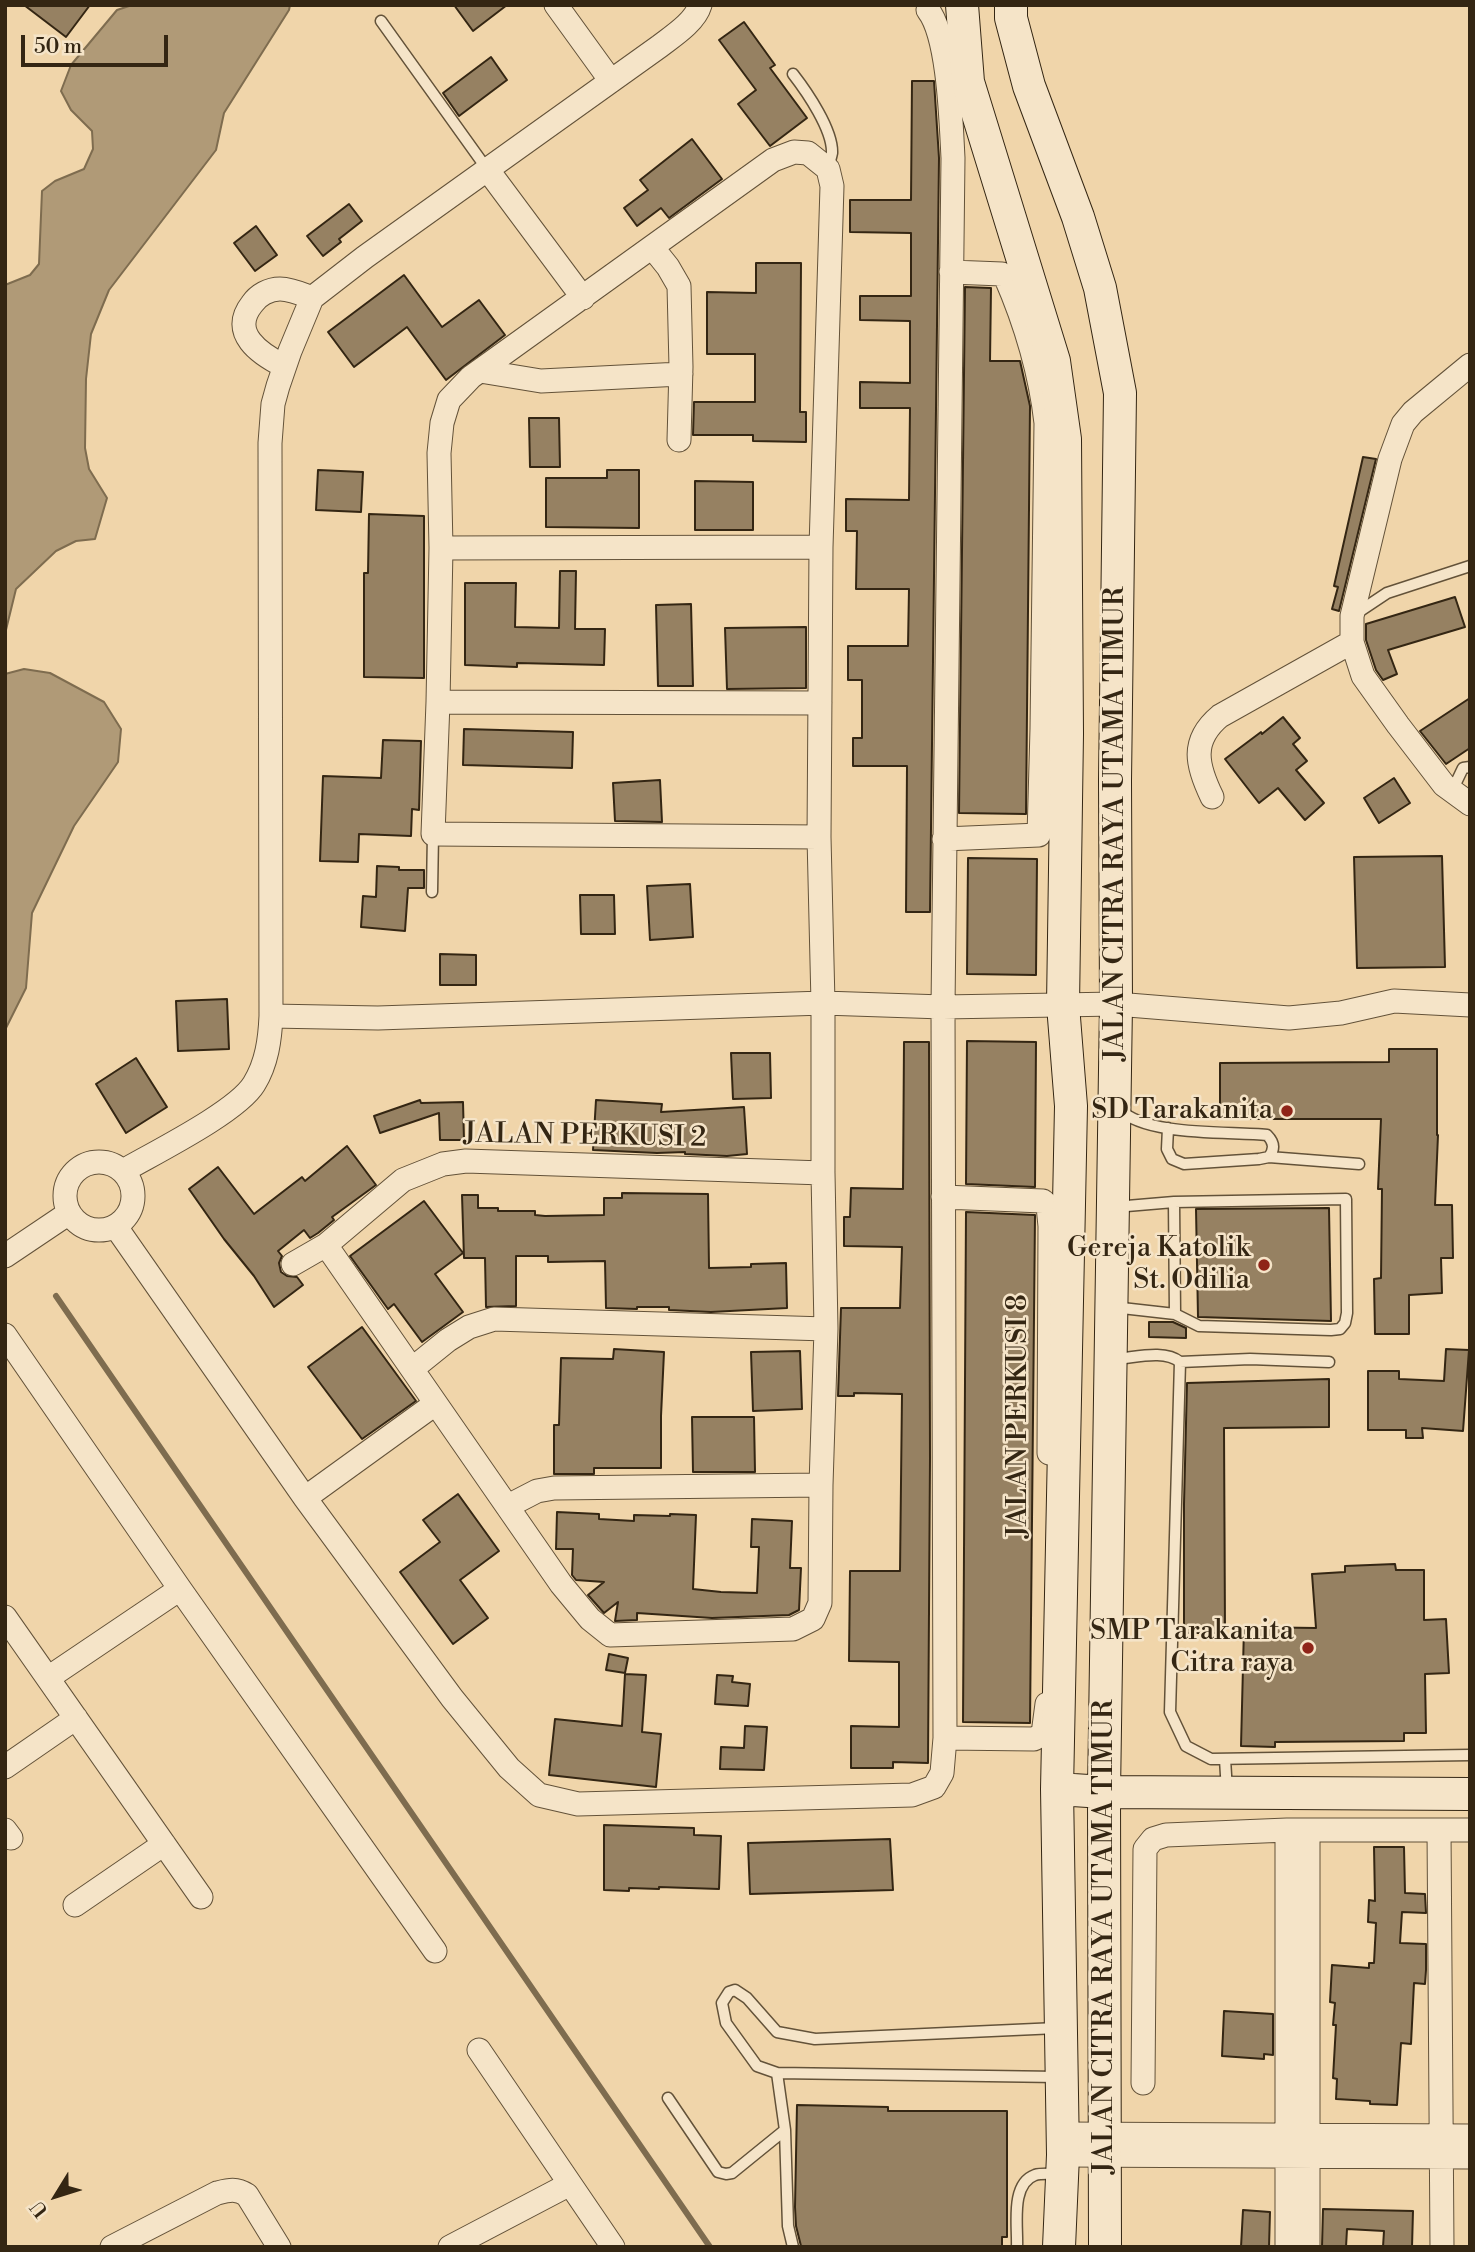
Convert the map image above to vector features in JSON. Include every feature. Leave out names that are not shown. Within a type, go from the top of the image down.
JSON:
[{"type":"main road","name":"JALAN CITRA RAYA UTAMA TIMUR","points":[[962,5],[968,82],[1054,362],[1065,439],[1067,734],[1063,1005],[1071,1106],[1057,1789],[1063,2154],[1059,2247]]},
{"type":"main road","name":"JALAN CITRA RAYA UTAMA TIMUR","points":[[1011,5],[1011,18],[1028,86],[1078,217],[1100,288],[1120,393],[1113,1307],[1104,1792],[1105,2247]]},
{"type":"main road","points":[[1065,1359],[1110,1359]]},
{"type":"main road","points":[[1057,1789],[1104,1792],[1470,1794]]},
{"type":"street","points":[[555,5],[611,81]]},
{"type":"street","points":[[123,1171],[206,1123],[249,1091],[263,1065],[270,1041],[270,443],[273,404],[284,366],[312,298],[681,29],[699,11],[700,5]]},
{"type":"street","points":[[116,1227],[305,1498],[452,1698],[509,1768],[539,1795],[578,1804],[912,1795],[933,1787],[942,1773],[945,1738],[943,1007],[953,158],[950,106],[942,49],[928,10]]},
{"type":"street","points":[[326,1245],[561,1584],[590,1619],[610,1635],[793,1629],[813,1619],[820,1603],[826,1329],[819,837],[821,547],[832,187],[828,169],[808,153],[794,152],[773,160],[471,377],[449,400],[442,423],[439,453],[441,548],[433,834],[819,837]]},
{"type":"street","points":[[486,169],[583,298]]},
{"type":"street","points":[[652,247],[679,286],[679,440]]},
{"type":"street","points":[[944,839],[1039,835],[1043,675],[1046,423],[1035,358],[1020,310],[1005,276],[951,272]]},
{"type":"street","points":[[284,366],[266,357],[250,342],[243,320],[247,310],[256,299],[275,289],[284,289],[312,298]]},
{"type":"street","points":[[1461,798],[1398,725],[1363,676],[1352,642],[1352,616],[1395,440],[1413,412],[1470,365]]},
{"type":"street","points":[[480,371],[541,381],[681,374]]},
{"type":"street","points":[[441,548],[821,547]]},
{"type":"street","points":[[1212,797],[1200,773],[1199,758],[1200,746],[1211,723],[1352,642]]},
{"type":"street","points":[[438,702],[820,703]]},
{"type":"street","points":[[271,1016],[378,1018],[823,1003],[943,1007],[1116,1004],[1289,1017],[1341,1013],[1394,1001],[1470,1005]]},
{"type":"street","name":"JALAN PERKUSI 2","points":[[293,1264],[326,1245],[403,1180],[443,1164],[466,1161],[823,1173]]},
{"type":"street","points":[[106,1162],[123,1171],[133,1190],[131,1212],[116,1227],[98,1231],[81,1226],[69,1213],[64,1193],[71,1175],[86,1163],[106,1162]]},
{"type":"street","name":"JALAN PERKUSI 8","points":[[943,1197],[1043,1201],[1048,1206],[1050,1226],[1047,1703],[1043,1734],[1034,1739],[945,1738]]},
{"type":"street","points":[[5,1256],[69,1213]]},
{"type":"street","points":[[412,1369],[469,1327],[494,1319],[826,1329]]},
{"type":"street","points":[[5,1335],[435,1951]]},
{"type":"street","points":[[305,1498],[435,1404]]},
{"type":"street","points":[[508,1506],[537,1491],[554,1488],[821,1485]]},
{"type":"street","points":[[48,1678],[180,1589]]},
{"type":"street","points":[[5,1617],[13,1644],[48,1678],[201,1897]]},
{"type":"street","points":[[5,1767],[76,1718]]},
{"type":"street","points":[[1298,1830],[1298,2146],[1308,2247]]},
{"type":"street","points":[[1143,2083],[1146,1849],[1153,1839],[1166,1835],[1298,1830],[1470,1830]]},
{"type":"street","points":[[1439,1830],[1442,2247]]},
{"type":"street","points":[[75,1905],[164,1844]]},
{"type":"street","points":[[479,2050],[613,2247]]},
{"type":"street","points":[[1063,2154],[1104,2144],[1441,2146],[1470,2136]]},
{"type":"street","points":[[1287,2247],[1298,2146]]},
{"type":"street","points":[[1441,2146],[1470,2157]]},
{"type":"street","points":[[450,2247],[570,2183]]},
{"type":"street","points":[[112,2247],[217,2193],[231,2189],[247,2194],[279,2247]]},
{"type":"lane","points":[[381,21],[486,169]]},
{"type":"lane","points":[[793,74],[808,93],[822,119],[832,151],[828,169]]},
{"type":"lane","points":[[1352,616],[1387,593],[1470,566]]},
{"type":"lane","points":[[1461,798],[1463,768],[1470,767]]},
{"type":"lane","points":[[432,892],[433,834]]},
{"type":"lane","points":[[1114,1104],[1124,1114],[1168,1128],[1208,1133],[1267,1135],[1272,1140],[1273,1151],[1269,1157]]},
{"type":"lane","points":[[1168,1128],[1167,1149],[1172,1159],[1184,1164],[1269,1157],[1359,1164]]},
{"type":"lane","points":[[1112,1207],[1174,1202],[1346,1199],[1347,1313],[1345,1323],[1340,1329],[1199,1326],[1175,1314],[1113,1307]]},
{"type":"lane","points":[[1174,1202],[1175,1314]]},
{"type":"lane","points":[[1110,1359],[1160,1354],[1175,1357],[1180,1362],[1170,1712],[1186,1746],[1211,1759],[1470,1755]]},
{"type":"lane","points":[[1180,1362],[1250,1359],[1329,1362]]},
{"type":"lane","points":[[1225,1759],[1227,1793]]},
{"type":"lane","points":[[1061,2077],[777,2073],[757,2066],[726,2023],[722,2003],[729,1992],[735,1990],[747,1998],[777,2032],[815,2039],[1062,2028]]},
{"type":"lane","points":[[777,2073],[785,2130],[788,2225],[793,2247]]},
{"type":"lane","points":[[668,2098],[718,2172],[732,2172],[785,2130]]},
{"type":"lane","points":[[1017,2247],[1017,2192],[1063,2154]]},
{"type":"shaded area","points":[[132,5],[290,5],[224,113],[216,150],[109,290],[91,334],[86,379],[85,448],[89,469],[107,498],[95,539],[76,541],[56,551],[16,589],[5,634],[5,285],[30,275],[39,264],[42,191],[55,181],[84,169],[93,149],[92,131],[71,110],[61,91],[71,65],[117,10]]},
{"type":"shaded area","points":[[24,669],[50,673],[104,702],[121,729],[118,762],[74,826],[32,913],[26,988],[5,1030],[5,674]]},
{"type":"building","points":[[24,5],[90,5],[66,37]]},
{"type":"building","points":[[454,5],[507,5],[473,31]]},
{"type":"building","points":[[744,22],[775,65],[770,68],[807,118],[770,146],[738,104],[756,90],[719,40]]},
{"type":"building","points":[[491,57],[507,80],[459,116],[443,93]]},
{"type":"building","points":[[912,81],[934,81],[939,158],[930,912],[906,912],[907,766],[853,766],[853,738],[862,738],[862,680],[848,680],[848,646],[908,646],[909,589],[856,589],[857,531],[846,531],[846,499],[909,500],[910,408],[860,408],[860,382],[910,383],[910,321],[860,320],[860,296],[911,296],[911,233],[850,232],[850,200],[911,200]]},
{"type":"building","points":[[692,139],[722,179],[669,218],[661,208],[637,226],[624,208],[648,190],[640,180]]},
{"type":"building","points":[[349,204],[362,221],[323,256],[307,236]]},
{"type":"building","points":[[256,226],[277,255],[255,271],[234,243]]},
{"type":"building","points":[[756,263],[801,263],[800,412],[806,412],[806,442],[753,441],[753,435],[693,435],[694,402],[755,402],[755,354],[707,354],[707,292],[756,293]]},
{"type":"building","points":[[404,275],[442,327],[479,300],[505,335],[446,380],[407,327],[354,367],[328,332]]},
{"type":"building","points":[[965,287],[991,288],[990,361],[1020,361],[1030,406],[1026,814],[959,813]]},
{"type":"building","points":[[529,418],[559,418],[560,467],[530,467]]},
{"type":"building","points":[[1363,457],[1376,459],[1339,611],[1332,609],[1338,587],[1334,586]]},
{"type":"building","points":[[318,470],[363,472],[361,512],[316,510]]},
{"type":"building","points":[[607,470],[639,470],[639,528],[546,527],[546,478],[607,478]]},
{"type":"building","points":[[695,481],[753,482],[753,530],[695,530]]},
{"type":"building","points":[[369,514],[424,516],[424,678],[364,677],[364,573],[368,573]]},
{"type":"building","points":[[560,571],[576,571],[575,629],[605,629],[604,665],[465,665],[465,583],[516,583],[515,627],[559,628]]},
{"type":"building","points":[[1455,597],[1465,627],[1388,650],[1397,674],[1383,680],[1376,670],[1366,640],[1366,624]]},
{"type":"building","points":[[691,604],[693,686],[658,686],[656,605]]},
{"type":"building","points":[[806,627],[806,688],[727,689],[725,628]]},
{"type":"building","points":[[1470,698],[1470,748],[1446,764],[1420,731]]},
{"type":"building","points":[[1283,717],[1300,738],[1293,744],[1307,761],[1296,770],[1324,803],[1305,820],[1278,788],[1259,803],[1225,759]]},
{"type":"building","points":[[464,729],[573,732],[572,768],[463,765]]},
{"type":"building","points":[[383,740],[421,741],[419,810],[412,809],[411,836],[359,834],[358,862],[320,861],[323,776],[381,778]]},
{"type":"building","points":[[1394,778],[1410,803],[1379,823],[1364,798]]},
{"type":"building","points":[[660,780],[662,822],[615,821],[613,783]]},
{"type":"building","points":[[1442,856],[1445,967],[1357,968],[1354,857]]},
{"type":"building","points":[[968,858],[1037,859],[1036,975],[967,974]]},
{"type":"building","points":[[377,866],[399,867],[399,870],[424,870],[424,888],[408,888],[405,931],[361,927],[363,896],[376,897]]},
{"type":"building","points":[[690,884],[693,937],[650,940],[647,886]]},
{"type":"building","points":[[580,895],[614,895],[615,934],[581,934]]},
{"type":"building","points":[[440,954],[476,955],[476,985],[440,985]]},
{"type":"building","points":[[227,999],[229,1049],[178,1051],[176,1001]]},
{"type":"building","points":[[967,1041],[1036,1042],[1035,1187],[966,1184]]},
{"type":"building","points":[[904,1042],[929,1042],[928,1763],[893,1762],[893,1768],[851,1768],[851,1726],[899,1727],[899,1662],[849,1661],[850,1571],[900,1571],[902,1394],[854,1393],[854,1396],[838,1396],[841,1308],[900,1308],[902,1247],[844,1246],[844,1217],[850,1217],[851,1188],[903,1189]]},
{"type":"building","points":[[1389,1049],[1437,1049],[1438,1135],[1435,1205],[1452,1205],[1453,1258],[1441,1258],[1442,1293],[1409,1295],[1409,1334],[1375,1334],[1374,1279],[1381,1278],[1382,1189],[1378,1189],[1381,1119],[1220,1119],[1220,1063],[1389,1062]]},
{"type":"building","points":[[731,1053],[770,1053],[771,1098],[733,1099]]},
{"type":"building","points":[[136,1058],[167,1107],[126,1133],[96,1084]]},
{"type":"building","points":[[420,1100],[421,1103],[463,1102],[464,1140],[440,1140],[439,1113],[380,1133],[374,1116]]},
{"type":"building","points":[[596,1100],[662,1104],[661,1112],[744,1107],[747,1154],[727,1156],[685,1152],[593,1150]]},
{"type":"building","points":[[347,1146],[376,1185],[332,1217],[334,1220],[318,1233],[310,1238],[304,1230],[278,1251],[282,1256],[279,1263],[281,1272],[297,1277],[303,1285],[274,1307],[189,1189],[218,1167],[254,1214],[302,1177],[305,1181]]},
{"type":"building","points":[[622,1193],[708,1194],[709,1268],[786,1263],[787,1308],[711,1312],[669,1310],[669,1307],[606,1308],[605,1261],[548,1262],[548,1256],[516,1256],[516,1306],[486,1307],[485,1258],[464,1258],[462,1195],[478,1195],[478,1208],[535,1211],[535,1215],[545,1216],[604,1215],[604,1198],[622,1198]]},
{"type":"building","points":[[424,1201],[463,1253],[435,1274],[463,1312],[422,1342],[394,1304],[388,1309],[350,1256]]},
{"type":"building","name":"Gereja Katolik St. Odilia","points":[[1329,1208],[1331,1321],[1198,1317],[1196,1209]]},
{"type":"building","points":[[966,1212],[1035,1215],[1030,1723],[963,1722]]},
{"type":"building","points":[[1149,1322],[1173,1322],[1186,1328],[1186,1338],[1149,1337]]},
{"type":"building","points":[[362,1327],[416,1401],[362,1439],[308,1367]]},
{"type":"building","points":[[614,1349],[664,1352],[661,1468],[594,1468],[594,1474],[554,1474],[554,1425],[559,1425],[561,1358],[613,1359]]},
{"type":"building","points":[[1446,1349],[1469,1350],[1463,1431],[1422,1428],[1423,1438],[1406,1438],[1406,1430],[1368,1430],[1368,1371],[1399,1371],[1399,1379],[1444,1381]]},
{"type":"building","points":[[800,1351],[802,1409],[753,1411],[751,1352]]},
{"type":"building","points":[[1329,1379],[1329,1427],[1224,1428],[1225,1633],[1184,1633],[1187,1383]]},
{"type":"building","points":[[692,1417],[754,1417],[755,1472],[693,1472]]},
{"type":"building","points":[[458,1494],[499,1551],[460,1580],[488,1618],[453,1644],[400,1572],[440,1542],[423,1520]]},
{"type":"building","points":[[557,1512],[599,1514],[599,1519],[634,1521],[634,1515],[696,1515],[693,1589],[721,1592],[757,1593],[759,1547],[751,1547],[752,1519],[792,1521],[790,1568],[801,1568],[799,1610],[789,1615],[712,1618],[637,1613],[637,1620],[615,1621],[618,1602],[604,1613],[588,1595],[604,1582],[576,1580],[572,1575],[573,1549],[556,1549]]},
{"type":"building","points":[[1395,1564],[1396,1570],[1424,1570],[1424,1620],[1446,1619],[1449,1673],[1425,1674],[1426,1733],[1404,1733],[1404,1741],[1275,1742],[1275,1747],[1241,1746],[1244,1627],[1316,1628],[1312,1574],[1345,1572],[1345,1566]]},
{"type":"building","points":[[609,1654],[628,1658],[625,1673],[606,1670]]},
{"type":"building","points":[[625,1674],[646,1675],[642,1732],[661,1734],[656,1787],[549,1775],[555,1719],[622,1726]]},
{"type":"building","points":[[717,1675],[733,1676],[732,1682],[750,1684],[748,1706],[715,1704]]},
{"type":"building","points":[[745,1726],[767,1727],[764,1770],[720,1769],[721,1747],[744,1748]]},
{"type":"building","points":[[604,1825],[694,1828],[694,1835],[721,1836],[719,1889],[659,1887],[629,1888],[629,1891],[604,1890]]},
{"type":"building","points":[[890,1839],[893,1890],[750,1894],[748,1843]]},
{"type":"building","points":[[1374,1847],[1404,1847],[1405,1893],[1425,1894],[1426,1913],[1402,1912],[1400,1943],[1426,1944],[1426,1970],[1425,1984],[1414,1983],[1411,2044],[1401,2043],[1397,2105],[1336,2099],[1337,2079],[1333,2078],[1336,2025],[1333,2025],[1335,2003],[1330,2002],[1332,1965],[1369,1968],[1369,1963],[1374,1963],[1376,1923],[1368,1922],[1369,1900],[1375,1901]]},
{"type":"building","points":[[1224,2011],[1273,2014],[1273,2055],[1264,2054],[1264,2059],[1222,2056]]},
{"type":"building","points":[[797,2105],[888,2107],[888,2111],[1007,2111],[1007,2237],[1002,2237],[1002,2247],[801,2246],[795,2207]]},
{"type":"building","points":[[1323,2209],[1413,2211],[1412,2247],[1383,2247],[1384,2231],[1347,2229],[1346,2247],[1322,2247]]},
{"type":"building","points":[[1243,2210],[1270,2212],[1269,2247],[1241,2247]]},
{"type":"waterway","points":[[56,1296],[710,2247]]},
{"type":"place","name":"SD Tarakanita","points":[[1287,1111]]},
{"type":"place","name":"Gereja Katolik St. Odilia","points":[[1264,1265]]},
{"type":"place","name":"SMP Tarakanita Citra raya","points":[[1308,1648]]}]
